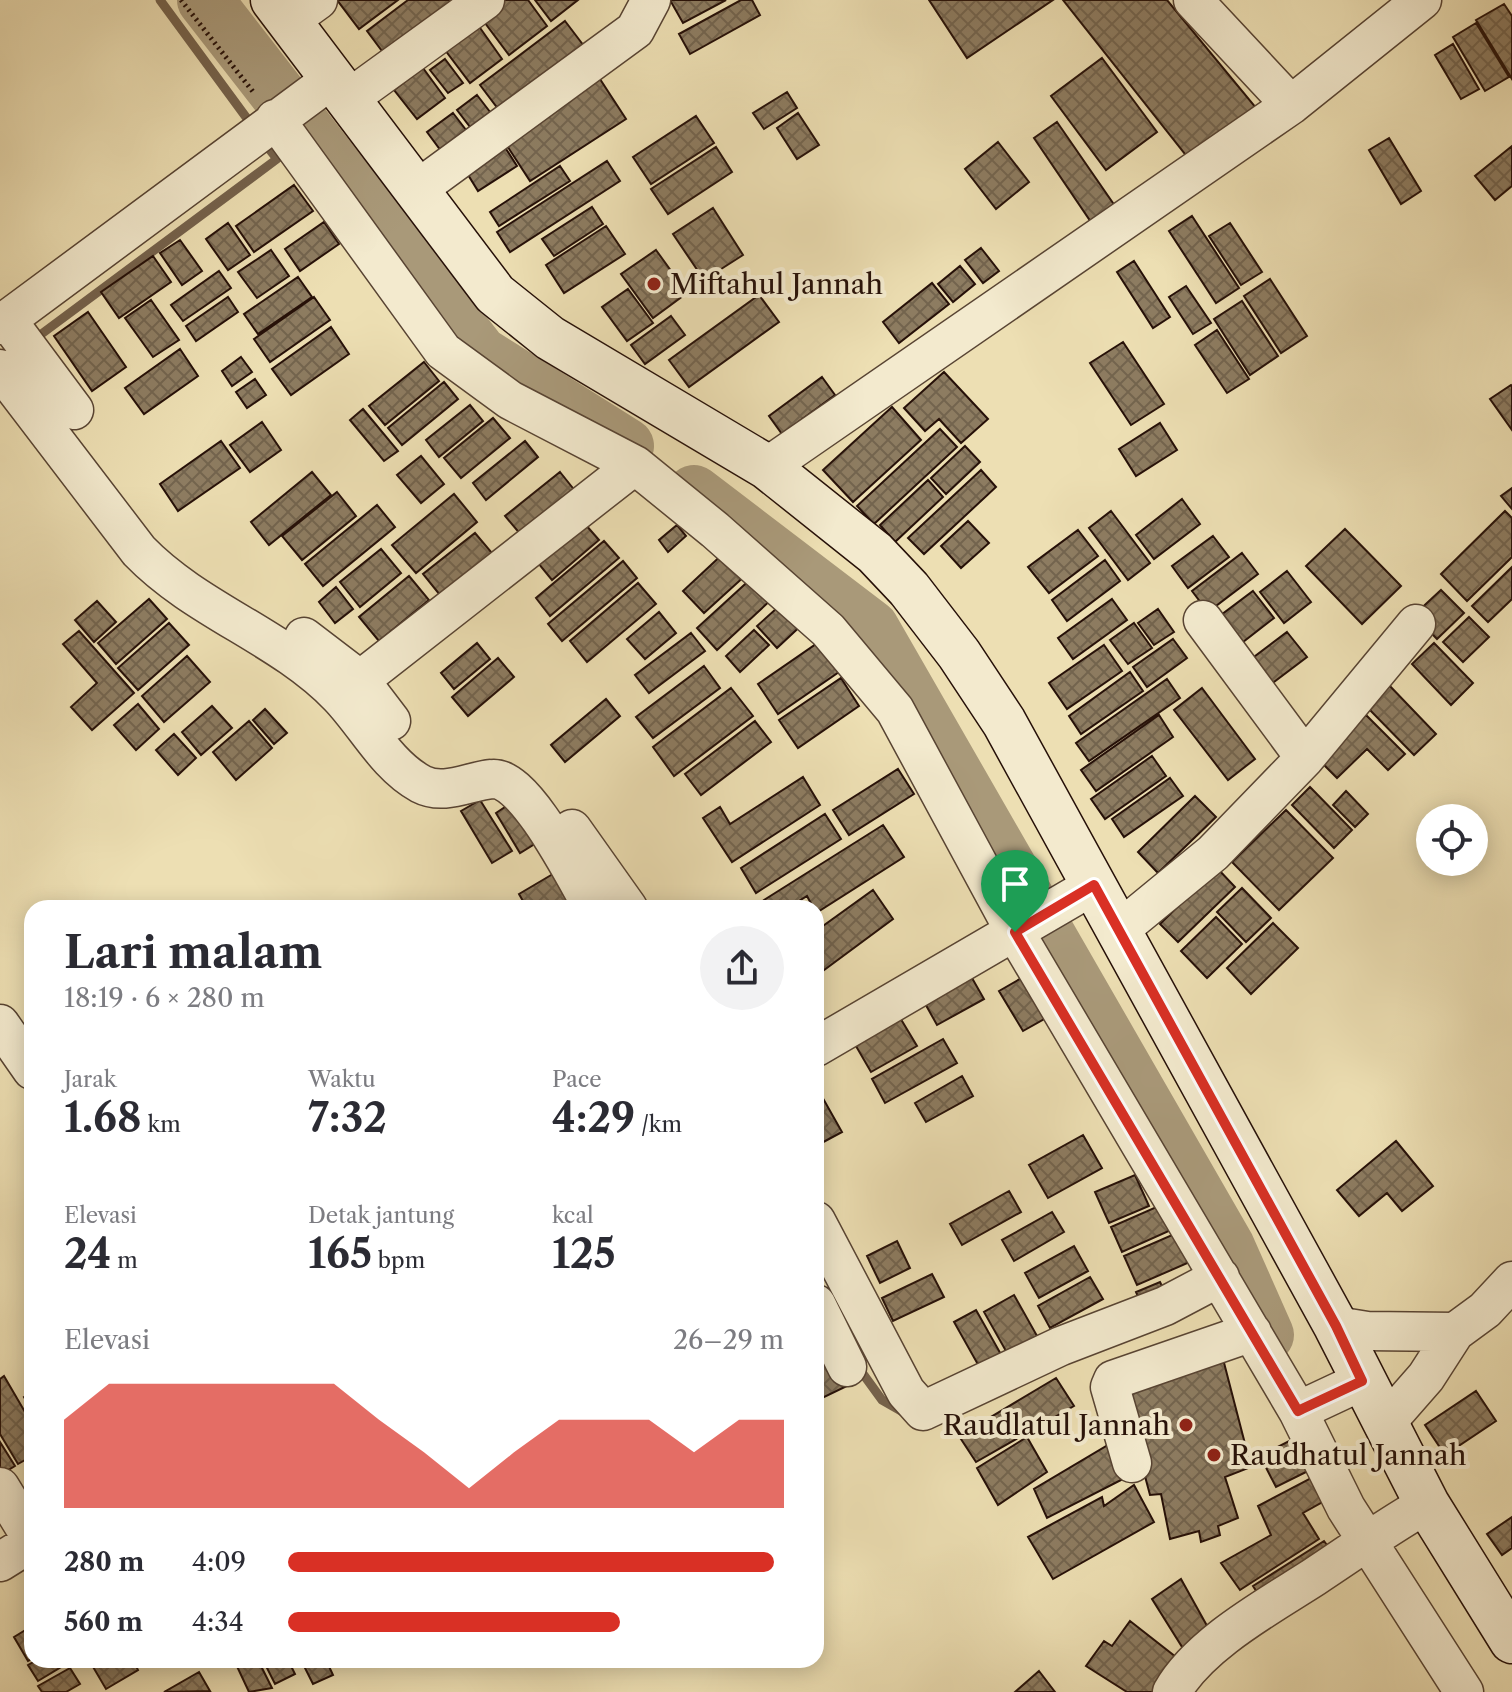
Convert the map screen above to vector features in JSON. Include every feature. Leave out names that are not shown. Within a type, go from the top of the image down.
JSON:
[{"type":"street","points":[[7,346],[267,125],[485,0]]},
{"type":"street","points":[[415,191],[635,30],[651,0]]},
{"type":"street","points":[[1193,0],[1291,105]]},
{"type":"street","points":[[767,467],[1291,105],[1422,0]]},
{"type":"street","points":[[293,7],[332,89],[495,294],[550,338],[767,467],[875,553],[909,589],[1004,722],[1082,892],[1118,931],[1336,1326],[1350,1386],[1384,1425],[1417,1509],[1512,1641]]},
{"type":"street","points":[[267,125],[443,351],[510,400],[635,465],[715,530],[828,630],[895,710],[1024,928],[1220,1277],[1300,1410],[1369,1539],[1464,1692]]},
{"type":"street","points":[[7,346],[74,410]]},
{"type":"street","points":[[7,346],[139,551],[246,624],[349,688],[412,751],[435,762],[490,754],[508,757],[523,766],[622,900]]},
{"type":"street","points":[[349,688],[635,465]]},
{"type":"street","points":[[1203,620],[1305,758]]},
{"type":"street","points":[[1118,931],[1213,853],[1305,758],[1416,624]]},
{"type":"street","points":[[349,688],[401,770],[423,785],[440,790],[499,778],[512,783],[538,817],[588,900]]},
{"type":"street","points":[[824,1042],[1082,892]]},
{"type":"street","points":[[0,1024],[24,1058]]},
{"type":"street","points":[[824,1236],[906,1392],[923,1411],[1061,1346],[1165,1306],[1220,1277]]},
{"type":"street","points":[[1384,1425],[1426,1377],[1455,1332],[1485,1310],[1512,1281]]},
{"type":"street","points":[[824,1320],[847,1367]]},
{"type":"street","points":[[1336,1326],[1367,1331],[1455,1332]]},
{"type":"street","points":[[1132,1463],[1110,1387],[1113,1380],[1252,1332]]},
{"type":"street","points":[[1300,1410],[1350,1386]]},
{"type":"street","points":[[0,1487],[24,1528]]},
{"type":"street","points":[[1172,1692],[1180,1679],[1208,1652],[1258,1613],[1417,1509]]},
{"type":"street","points":[[0,1562],[24,1546]]},
{"type":"path","points":[[181,0],[267,125]]},
{"type":"building","points":[[337,0],[398,0],[359,29]]},
{"type":"building","points":[[408,0],[459,0],[388,59],[367,31]]},
{"type":"building","points":[[499,0],[528,0],[547,26],[509,55],[479,15]]},
{"type":"building","points":[[535,0],[578,0],[551,21]]},
{"type":"building","points":[[670,0],[726,0],[683,23]]},
{"type":"building","points":[[741,0],[752,0],[760,15],[690,54],[679,34]]},
{"type":"building","points":[[929,0],[1053,0],[967,58]]},
{"type":"building","points":[[1063,0],[1167,0],[1257,109],[1189,159]]},
{"type":"building","points":[[1504,4],[1512,16],[1512,79],[1476,20]]},
{"type":"building","points":[[565,21],[587,50],[502,114],[480,85]]},
{"type":"building","points":[[1476,23],[1509,77],[1485,91],[1453,37]]},
{"type":"building","points":[[478,25],[502,59],[470,83],[445,50]]},
{"type":"building","points":[[1453,44],[1479,89],[1461,99],[1435,55]]},
{"type":"building","points":[[1102,58],[1157,132],[1106,170],[1051,96]]},
{"type":"building","points":[[445,59],[463,83],[448,93],[430,70]]},
{"type":"building","points":[[423,68],[445,98],[417,119],[394,90]]},
{"type":"building","points":[[598,76],[626,119],[530,181],[502,138]]},
{"type":"building","points":[[787,92],[797,108],[764,129],[753,113]]},
{"type":"building","points":[[477,95],[497,121],[477,136],[457,110]]},
{"type":"building","points":[[453,113],[473,139],[447,159],[427,132]]},
{"type":"building","points":[[798,113],[819,145],[797,159],[777,128]]},
{"type":"building","points":[[696,116],[714,143],[651,184],[633,157]]},
{"type":"building","points":[[1057,122],[1115,206],[1091,222],[1034,138]]},
{"type":"building","points":[[1389,138],[1421,191],[1401,204],[1369,150]]},
{"type":"building","points":[[501,141],[517,166],[478,191],[462,165]]},
{"type":"building","points":[[998,142],[1029,182],[996,209],[965,169]]},
{"type":"building","points":[[1512,146],[1512,186],[1495,200],[1475,176]]},
{"type":"building","points":[[716,147],[732,172],[668,214],[651,189]]},
{"type":"building","points":[[607,161],[620,181],[510,252],[497,232]]},
{"type":"building","points":[[560,166],[570,181],[499,226],[490,212]]},
{"type":"building","points":[[294,185],[313,211],[254,252],[236,226]]},
{"type":"building","points":[[592,207],[603,224],[554,256],[542,239]]},
{"type":"building","points":[[713,208],[743,255],[704,280],[673,234]]},
{"type":"building","points":[[1192,216],[1239,288],[1216,303],[1169,231]]},
{"type":"building","points":[[324,222],[339,244],[300,271],[285,249]]},
{"type":"building","points":[[228,223],[250,255],[228,270],[206,239]]},
{"type":"building","points":[[1230,223],[1262,272],[1241,285],[1209,236]]},
{"type":"building","points":[[606,226],[625,254],[564,293],[546,265]]},
{"type":"building","points":[[180,240],[202,271],[182,285],[160,253]]},
{"type":"building","points":[[981,248],[999,271],[983,283],[965,260]]},
{"type":"building","points":[[271,250],[289,276],[257,298],[238,272]]},
{"type":"building","name":"Miftahul Jannah","points":[[656,250],[687,293],[653,318],[621,274]]},
{"type":"building","points":[[153,256],[171,282],[119,318],[101,292]]},
{"type":"building","points":[[1134,261],[1170,317],[1153,328],[1117,272]]},
{"type":"building","points":[[960,266],[975,284],[953,302],[938,284]]},
{"type":"building","points":[[219,271],[231,288],[183,321],[171,305]]},
{"type":"building","points":[[298,277],[312,297],[258,334],[244,314]]},
{"type":"building","points":[[1270,279],[1307,336],[1281,353],[1244,296]]},
{"type":"building","points":[[932,283],[949,304],[899,343],[883,322]]},
{"type":"building","points":[[1186,286],[1211,323],[1193,334],[1169,297]]},
{"type":"building","points":[[628,289],[653,323],[627,341],[602,307]]},
{"type":"building","points":[[759,295],[779,322],[689,387],[669,360]]},
{"type":"building","points":[[228,297],[238,312],[196,341],[186,326]]},
{"type":"building","points":[[314,297],[330,320],[270,362],[254,339]]},
{"type":"building","points":[[151,300],[179,340],[153,357],[125,318]]},
{"type":"building","points":[[1242,301],[1278,356],[1250,375],[1214,319]]},
{"type":"building","points":[[88,312],[126,367],[92,391],[54,336]]},
{"type":"building","points":[[671,316],[685,335],[645,364],[631,345]]},
{"type":"building","points":[[331,327],[349,354],[291,395],[272,369]]},
{"type":"building","points":[[1217,330],[1249,379],[1227,393],[1195,345]]},
{"type":"building","points":[[1123,342],[1164,404],[1131,425],[1090,363]]},
{"type":"building","points":[[180,349],[198,376],[144,414],[125,388]]},
{"type":"building","points":[[241,357],[252,372],[232,386],[222,371]]},
{"type":"building","points":[[424,362],[439,381],[385,425],[369,406]]},
{"type":"building","points":[[944,372],[988,419],[961,443],[939,419],[925,431],[904,408]]},
{"type":"building","points":[[822,377],[835,395],[782,434],[769,416]]},
{"type":"building","points":[[255,379],[266,395],[247,408],[236,392]]},
{"type":"building","points":[[444,382],[458,399],[402,445],[388,428]]},
{"type":"building","points":[[1512,386],[1512,430],[1490,399]]},
{"type":"building","points":[[470,405],[483,421],[439,457],[426,440]]},
{"type":"building","points":[[892,407],[921,440],[853,502],[823,470]]},
{"type":"building","points":[[363,409],[398,451],[384,461],[350,420]]},
{"type":"building","points":[[493,418],[510,438],[461,478],[444,458]]},
{"type":"building","points":[[262,422],[281,450],[250,472],[230,445]]},
{"type":"building","points":[[1160,423],[1177,450],[1136,476],[1119,449]]},
{"type":"building","points":[[940,429],[957,447],[874,524],[857,506]]},
{"type":"building","points":[[221,441],[240,468],[178,511],[160,484]]},
{"type":"building","points":[[525,441],[538,457],[486,500],[473,483]]},
{"type":"building","points":[[965,446],[980,462],[946,494],[931,478]]},
{"type":"building","points":[[421,456],[444,484],[421,503],[397,475]]},
{"type":"building","points":[[981,470],[996,487],[924,554],[908,538]]},
{"type":"building","points":[[312,472],[331,495],[269,545],[251,522]]},
{"type":"building","points":[[560,472],[576,492],[522,536],[505,516]]},
{"type":"building","points":[[928,480],[943,497],[895,542],[880,525]]},
{"type":"building","points":[[1512,488],[1512,509],[1501,496]]},
{"type":"building","points":[[337,492],[356,516],[302,560],[282,536]]},
{"type":"building","points":[[454,494],[477,522],[416,573],[392,545]]},
{"type":"building","points":[[1182,499],[1200,524],[1154,559],[1136,535]]},
{"type":"building","points":[[377,505],[395,527],[323,586],[305,564]]},
{"type":"building","points":[[1111,511],[1150,563],[1128,580],[1089,528]]},
{"type":"building","points":[[1505,511],[1512,518],[1512,557],[1467,601],[1441,574]]},
{"type":"building","points":[[968,521],[989,543],[961,568],[941,546]]},
{"type":"building","points":[[585,524],[599,540],[552,580],[538,563]]},
{"type":"building","points":[[677,525],[686,536],[668,552],[659,540]]},
{"type":"building","points":[[1345,529],[1401,586],[1362,624],[1306,566]]},
{"type":"building","points":[[1078,530],[1098,556],[1049,593],[1028,567]]},
{"type":"building","points":[[475,533],[492,553],[440,595],[423,574]]},
{"type":"building","points":[[1213,536],[1229,557],[1188,588],[1172,566]]},
{"type":"building","points":[[604,541],[619,558],[550,616],[536,598]]},
{"type":"building","points":[[381,549],[401,573],[360,607],[340,582]]},
{"type":"building","points":[[726,551],[747,574],[704,613],[683,591]]},
{"type":"building","points":[[1242,553],[1258,574],[1208,612],[1192,591]]},
{"type":"building","points":[[1105,560],[1120,581],[1067,621],[1052,600]]},
{"type":"building","points":[[623,561],[637,578],[562,641],[548,624]]},
{"type":"building","points":[[1512,567],[1512,599],[1488,622],[1472,606]]},
{"type":"building","points":[[1287,571],[1311,602],[1284,623],[1260,592]]},
{"type":"building","points":[[409,576],[429,600],[379,641],[359,617]]},
{"type":"building","points":[[754,576],[774,597],[717,650],[697,628]]},
{"type":"building","points":[[638,583],[656,604],[587,662],[570,641]]},
{"type":"building","points":[[336,587],[353,609],[335,623],[319,602]]},
{"type":"building","points":[[1441,590],[1464,613],[1437,639],[1414,615]]},
{"type":"building","points":[[1253,591],[1274,618],[1234,649],[1213,621]]},
{"type":"building","points":[[149,599],[167,619],[116,664],[98,643]]},
{"type":"building","points":[[1112,599],[1127,620],[1073,659],[1058,638]]},
{"type":"building","points":[[786,600],[806,621],[777,648],[757,626]]},
{"type":"building","points":[[97,601],[116,622],[94,642],[75,620]]},
{"type":"building","points":[[1158,609],[1174,632],[1154,645],[1138,623]]},
{"type":"building","points":[[659,612],[676,633],[645,659],[627,639]]},
{"type":"building","points":[[1469,617],[1489,637],[1463,662],[1443,642]]},
{"type":"building","points":[[169,623],[189,645],[138,690],[118,668]]},
{"type":"building","points":[[1134,623],[1152,648],[1128,664],[1110,640]]},
{"type":"building","points":[[754,630],[769,645],[740,672],[726,656]]},
{"type":"building","points":[[79,631],[134,693],[92,730],[71,707],[97,683],[63,644]]},
{"type":"building","points":[[1287,632],[1307,657],[1266,688],[1246,663]]},
{"type":"building","points":[[691,633],[705,651],[649,693],[635,675]]},
{"type":"building","points":[[1173,639],[1187,658],[1147,687],[1133,667]]},
{"type":"building","points":[[819,642],[839,672],[778,714],[758,684]]},
{"type":"building","points":[[477,643],[490,659],[454,689],[441,673]]},
{"type":"building","points":[[1434,643],[1473,683],[1451,705],[1412,664]]},
{"type":"building","points":[[1104,645],[1122,671],[1067,709],[1049,683]]},
{"type":"building","points":[[187,656],[210,682],[164,722],[142,696]]},
{"type":"building","points":[[498,658],[514,677],[468,716],[452,697]]},
{"type":"building","points":[[704,666],[720,688],[653,738],[636,717]]},
{"type":"building","points":[[1130,672],[1143,691],[1081,734],[1069,716]]},
{"type":"building","points":[[841,678],[859,706],[798,748],[779,720]]},
{"type":"building","points":[[1167,679],[1180,698],[1089,761],[1076,743]]},
{"type":"building","points":[[1387,683],[1436,734],[1414,755],[1365,705]]},
{"type":"building","points":[[731,688],[753,716],[674,776],[653,747]]},
{"type":"building","points":[[1202,688],[1255,759],[1228,780],[1174,710]]},
{"type":"building","points":[[606,699],[620,716],[565,762],[551,745]]},
{"type":"building","points":[[138,704],[159,729],[136,750],[114,725]]},
{"type":"building","points":[[212,706],[232,728],[201,755],[182,732]]},
{"type":"building","points":[[265,709],[287,733],[274,744],[253,720]]},
{"type":"building","points":[[1159,715],[1173,737],[1096,791],[1081,770]]},
{"type":"building","points":[[1366,715],[1405,754],[1388,770],[1367,749],[1337,778],[1319,760]]},
{"type":"building","points":[[249,721],[272,748],[236,780],[213,752]]},
{"type":"building","points":[[755,721],[771,742],[701,795],[685,774]]},
{"type":"building","points":[[174,734],[196,758],[178,775],[156,750]]},
{"type":"building","points":[[1152,756],[1166,776],[1105,819],[1091,799]]},
{"type":"building","points":[[898,769],[914,794],[849,835],[833,810]]},
{"type":"building","points":[[803,777],[820,805],[732,862],[703,818],[720,807],[730,824]]},
{"type":"building","points":[[1170,778],[1183,796],[1124,837],[1112,819]]},
{"type":"building","points":[[1310,787],[1352,830],[1334,848],[1292,805]]},
{"type":"building","points":[[1346,791],[1368,814],[1355,827],[1333,805]]},
{"type":"building","points":[[1195,796],[1216,817],[1158,873],[1138,852]]},
{"type":"building","points":[[480,800],[512,851],[492,863],[461,811]]},
{"type":"building","points":[[514,801],[538,842],[520,853],[496,813]]},
{"type":"building","points":[[1286,810],[1333,858],[1279,910],[1232,862]]},
{"type":"building","points":[[825,814],[841,839],[756,893],[741,868]]},
{"type":"building","points":[[883,825],[904,857],[824,908],[824,900],[809,900],[807,896],[801,900],[764,900]]},
{"type":"building","points":[[563,868],[580,897],[575,900],[522,900],[519,894]]},
{"type":"building","points":[[1217,868],[1235,887],[1178,942],[1160,924]]},
{"type":"building","points":[[1242,888],[1271,918],[1246,942],[1217,912]]},
{"type":"building","points":[[873,890],[893,919],[824,970],[824,925]]},
{"type":"building","points":[[1216,917],[1242,944],[1207,978],[1181,951]]},
{"type":"building","points":[[1273,923],[1298,948],[1251,994],[1227,968]]},
{"type":"building","points":[[968,971],[984,999],[937,1025],[922,998]]},
{"type":"building","points":[[1032,972],[1055,1013],[1023,1031],[999,991]]},
{"type":"building","points":[[899,1016],[917,1046],[871,1072],[853,1041]]},
{"type":"building","points":[[943,1039],[957,1063],[885,1103],[872,1079]]},
{"type":"building","points":[[962,1076],[973,1096],[926,1122],[915,1103]]},
{"type":"building","points":[[824,1100],[842,1132],[824,1142]]},
{"type":"building","points":[[1083,1135],[1102,1168],[1048,1198],[1029,1165]]},
{"type":"building","points":[[1396,1141],[1433,1186],[1402,1211],[1387,1193],[1359,1216],[1337,1190]]},
{"type":"building","points":[[1135,1175],[1149,1206],[1109,1223],[1095,1192]]},
{"type":"building","points":[[1009,1191],[1021,1212],[962,1245],[950,1224]]},
{"type":"building","points":[[1161,1205],[1171,1230],[1122,1252],[1111,1227]]},
{"type":"building","points":[[1052,1212],[1064,1232],[1014,1261],[1002,1240]]},
{"type":"building","points":[[1179,1232],[1192,1261],[1137,1285],[1124,1256]]},
{"type":"building","points":[[897,1241],[910,1268],[880,1283],[867,1256]]},
{"type":"building","points":[[1074,1246],[1088,1271],[1039,1298],[1025,1273]]},
{"type":"building","points":[[932,1274],[944,1297],[893,1321],[882,1298]]},
{"type":"building","points":[[1090,1277],[1103,1299],[1050,1328],[1038,1306]]},
{"type":"building","points":[[1160,1282],[1168,1299],[1144,1310],[1136,1292]]},
{"type":"building","points":[[1014,1295],[1041,1343],[1011,1360],[984,1312]]},
{"type":"building","points":[[976,1310],[1007,1365],[985,1377],[954,1322]]},
{"type":"building","points":[[832,1346],[851,1384],[824,1397],[824,1350]]},
{"type":"building","name":"Raudlatul Jannah","points":[[1222,1355],[1251,1467],[1225,1477],[1238,1518],[1218,1526],[1220,1535],[1201,1542],[1199,1531],[1170,1539],[1161,1494],[1150,1495],[1120,1383]]},
{"type":"building","points":[[4,1376],[24,1410],[24,1461],[18,1464],[0,1434],[0,1379]]},
{"type":"building","points":[[1056,1378],[1074,1406],[976,1462],[959,1436]]},
{"type":"building","points":[[1476,1391],[1496,1421],[1445,1455],[1425,1425]]},
{"type":"building","points":[[1027,1437],[1047,1472],[998,1505],[977,1468]]},
{"type":"building","points":[[1293,1439],[1312,1469],[1276,1487],[1260,1456]]},
{"type":"building","points":[[0,1442],[15,1466],[0,1475]]},
{"type":"building","points":[[1108,1445],[1123,1479],[1047,1518],[1034,1489]]},
{"type":"building","points":[[1313,1477],[1326,1500],[1303,1513],[1319,1539],[1240,1590],[1221,1563],[1271,1535],[1258,1506]]},
{"type":"building","points":[[1134,1485],[1154,1522],[1053,1579],[1028,1537],[1102,1497],[1104,1506]]},
{"type":"building","points":[[1512,1517],[1512,1548],[1502,1555],[1487,1534]]},
{"type":"building","points":[[1324,1541],[1335,1556],[1264,1603],[1253,1586]]},
{"type":"building","points":[[1181,1579],[1211,1633],[1184,1650],[1152,1599]]},
{"type":"building","points":[[1130,1621],[1181,1661],[1158,1692],[1127,1692],[1086,1666],[1104,1641],[1112,1646]]},
{"type":"building","points":[[24,1631],[24,1654],[14,1637]]},
{"type":"building","points":[[30,1668],[59,1668],[38,1681]]},
{"type":"building","points":[[70,1668],[80,1684],[66,1692],[42,1692],[38,1686]]},
{"type":"building","points":[[94,1668],[137,1668],[138,1670],[106,1689]]},
{"type":"building","points":[[238,1668],[262,1668],[272,1688],[249,1692]]},
{"type":"building","points":[[267,1668],[292,1668],[295,1674],[275,1684]]},
{"type":"building","points":[[305,1668],[330,1668],[333,1675],[313,1684]]},
{"type":"building","points":[[1039,1671],[1055,1692],[1015,1692]]},
{"type":"building","points":[[199,1672],[210,1691],[164,1692]]},
{"type":"waterway","points":[[160,0],[254,128]]},
{"type":"waterway","points":[[205,0],[480,354],[626,446]]},
{"type":"waterway","points":[[32,341],[277,159],[262,140]]},
{"type":"waterway","points":[[694,493],[871,628],[1227,1247],[1266,1335]]},
{"type":"waterway","points":[[858,1367],[882,1400],[903,1412]]},
{"type":"place","name":"Miftahul Jannah","points":[[654,284]]},
{"type":"place","name":"Raudlatul Jannah","points":[[1186,1425]]},
{"type":"place","name":"Raudhatul Jannah","points":[[1214,1455]]},
{"type":"route","points":[[1094,885],[1336,1326],[1362,1381],[1298,1411],[1015,932],[1094,885]]}]
